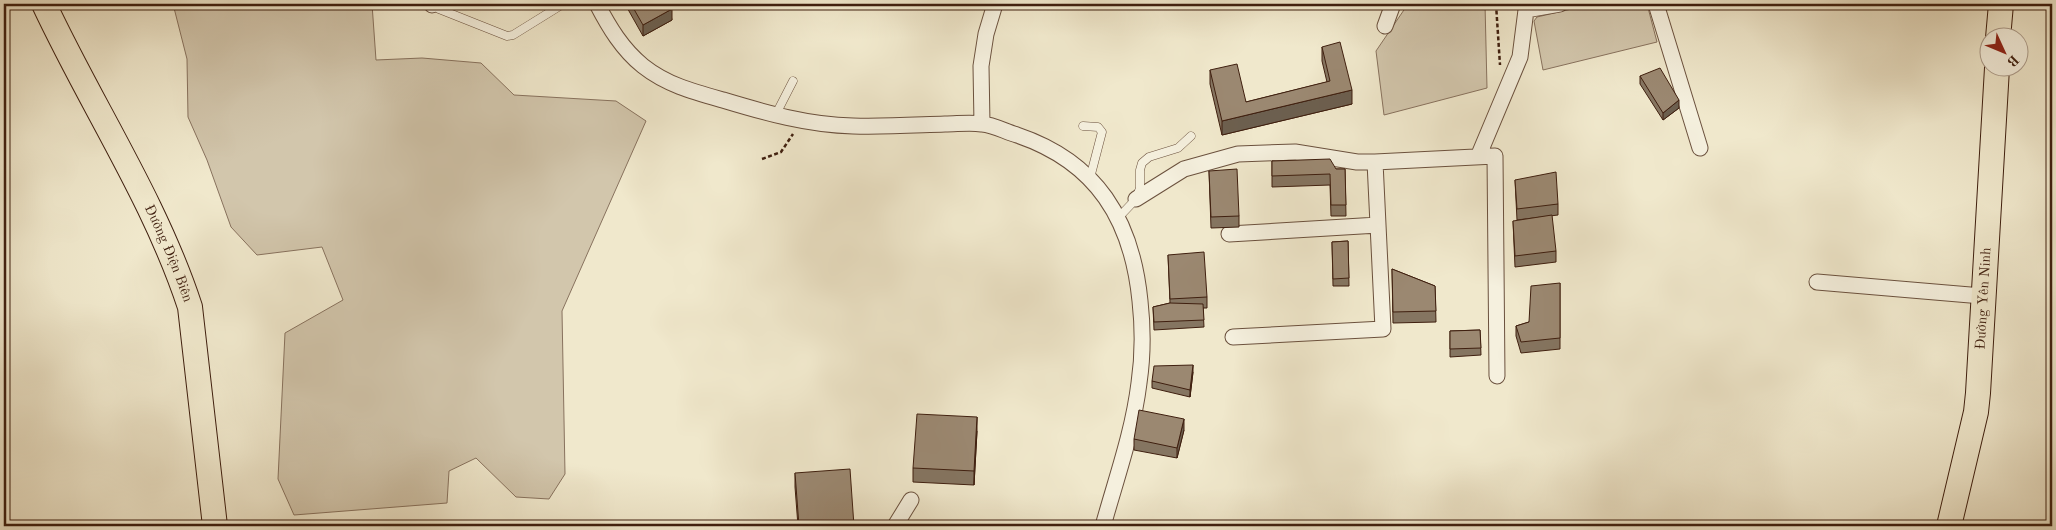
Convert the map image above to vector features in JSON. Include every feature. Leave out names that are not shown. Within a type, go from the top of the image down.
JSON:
[{"type":"main road","name":"Đường Điện Biên","points":[[44,4],[159,227],[187,298],[194,335],[215,526]]},
{"type":"main road","points":[[1999,28],[2001,4]]},
{"type":"main road","name":"Đường Yên Ninh","points":[[1949,526],[1976,412],[1996,78]]},
{"type":"street","points":[[597,4],[608,26],[627,51],[657,76],[674,86],[776,116],[796,120],[853,126],[982,124],[1035,141],[1070,161],[1090,178],[1106,197],[1119,217],[1133,259],[1142,319],[1140,383],[1134,414],[1104,526]]},
{"type":"street","points":[[982,124],[980,66],[986,34],[995,4]]},
{"type":"street","points":[[1385,26],[1393,4]]},
{"type":"street","points":[[1478,157],[1520,58],[1526,10],[1560,4]]},
{"type":"street","points":[[1656,4],[1700,148]]},
{"type":"street","points":[[1136,199],[1184,169],[1238,154],[1295,152],[1357,162],[1494,156],[1498,376]]},
{"type":"street","points":[[1233,337],[1383,329],[1375,162]]},
{"type":"street","points":[[1229,234],[1378,225]]},
{"type":"street","points":[[1817,282],[1982,296]]},
{"type":"street","points":[[895,526],[912,500]]},
{"type":"lane","points":[[432,4],[439,9],[507,36],[513,35],[563,4]]},
{"type":"lane","points":[[776,116],[793,81]]},
{"type":"lane","points":[[1083,126],[1098,127],[1102,132],[1090,178]]},
{"type":"lane","points":[[1119,217],[1136,199],[1140,188],[1142,163],[1148,157],[1178,148],[1191,136]]},
{"type":"path","points":[[1496,4],[1500,66]]},
{"type":"path","points":[[762,159],[781,152],[786,148],[794,134],[796,120]]},
{"type":"shaded area","points":[[173,4],[372,4],[376,60],[422,58],[481,63],[514,95],[616,101],[646,121],[562,311],[565,474],[549,499],[516,497],[476,458],[449,471],[447,503],[294,515],[278,479],[285,333],[343,300],[322,247],[257,255],[231,227],[207,160],[188,117],[187,59]]},
{"type":"shaded area","points":[[1408,4],[1485,4],[1487,88],[1384,115],[1376,51]]},
{"type":"shaded area","points":[[1593,4],[1647,4],[1657,42],[1543,70],[1534,21],[1537,17]]},
{"type":"building","points":[[631,4],[669,4],[672,9],[643,25]]},
{"type":"building","points":[[1340,42],[1352,90],[1222,121],[1210,70],[1237,64],[1246,102],[1330,81],[1322,47]]},
{"type":"building","points":[[1660,68],[1679,100],[1663,113],[1640,76]]},
{"type":"building","points":[[1330,159],[1336,169],[1345,169],[1346,205],[1331,205],[1330,174],[1272,176],[1272,161]]},
{"type":"building","points":[[1237,169],[1239,216],[1211,217],[1209,171]]},
{"type":"building","points":[[1556,172],[1558,204],[1517,209],[1515,180]]},
{"type":"building","points":[[1552,215],[1556,251],[1515,256],[1513,221]]},
{"type":"building","points":[[1348,241],[1349,278],[1333,279],[1332,242]]},
{"type":"building","points":[[1204,252],[1207,297],[1170,299],[1168,255]]},
{"type":"building","points":[[1392,269],[1435,286],[1436,311],[1393,312]]},
{"type":"building","points":[[1560,283],[1560,338],[1521,342],[1516,326],[1529,322],[1531,286]]},
{"type":"building","points":[[1170,303],[1203,304],[1204,320],[1154,322],[1153,307]]},
{"type":"building","points":[[1480,330],[1481,348],[1450,349],[1450,331]]},
{"type":"building","points":[[1193,365],[1190,390],[1152,381],[1154,366]]},
{"type":"building","points":[[1139,410],[1184,419],[1177,448],[1134,439]]},
{"type":"building","points":[[917,414],[977,417],[974,471],[913,468]]},
{"type":"building","points":[[850,469],[854,526],[799,526],[795,473]]}]
